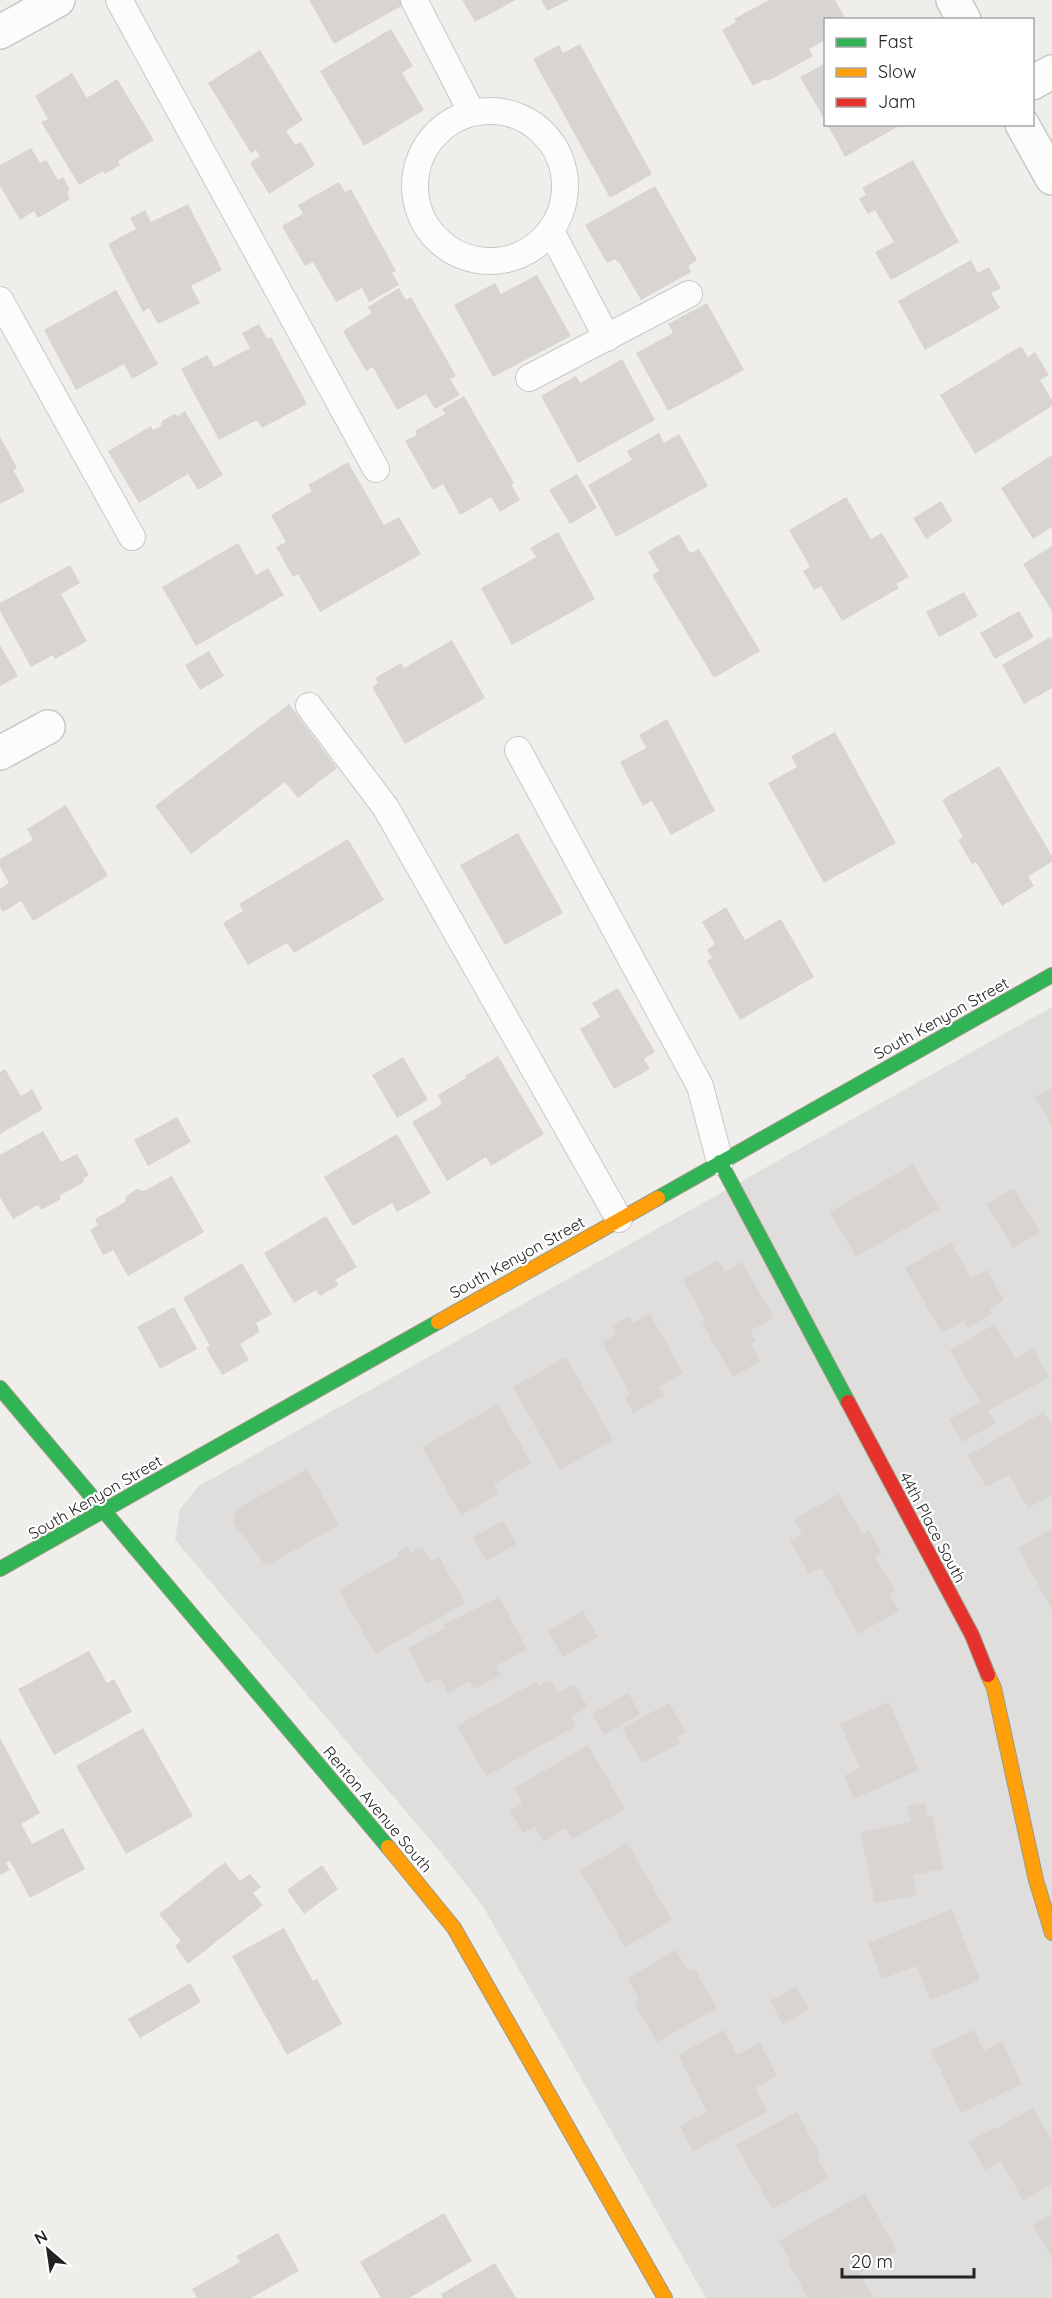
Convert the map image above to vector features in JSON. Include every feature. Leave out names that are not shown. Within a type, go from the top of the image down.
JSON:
[{"type":"street","points":[[0,32],[58,0]]},
{"type":"street","points":[[953,0],[963,18]]},
{"type":"street","points":[[1034,82],[1052,72]]},
{"type":"street","points":[[1023,126],[1052,178]]},
{"type":"street","points":[[0,753],[48,727]]},
{"type":"street","name":"South Kenyon Street","points":[[0,1569],[1052,975]]},
{"type":"street","name":"44th Place South","points":[[720,1162],[972,1635],[994,1688],[1036,1880],[1052,1933]]},
{"type":"street","name":"Renton Avenue South","points":[[0,1388],[407,1868],[454,1928],[665,2298]]},
{"type":"lane","points":[[119,0],[376,469]]},
{"type":"lane","points":[[414,0],[472,113]]},
{"type":"lane","points":[[498,111],[524,118],[540,130],[557,151],[565,176],[564,202],[551,231],[532,249],[508,259],[482,261],[461,256],[439,242],[423,221],[415,196],[416,170],[429,142],[448,123],[472,113],[498,111]]},
{"type":"lane","points":[[551,231],[607,338]]},
{"type":"lane","points":[[529,378],[689,294]]},
{"type":"lane","points":[[0,300],[132,537]]},
{"type":"lane","points":[[309,706],[386,808],[619,1219]]},
{"type":"lane","points":[[518,750],[700,1086],[720,1162]]},
{"type":"shaded area","points":[[1052,1007],[1052,2298],[706,2298],[484,1908],[443,1855],[175,1540],[180,1509],[199,1486]]},
{"type":"building","points":[[309,0],[403,0],[405,4],[334,44]]},
{"type":"building","points":[[462,0],[516,0],[475,22]]},
{"type":"building","points":[[541,0],[569,0],[547,11]]},
{"type":"building","points":[[769,0],[835,0],[845,18],[824,18],[824,41],[809,49],[813,56],[768,81],[766,79],[753,86],[722,30],[736,22],[734,19]]},
{"type":"building","points":[[391,29],[413,66],[402,73],[424,110],[364,146],[320,71]]},
{"type":"building","points":[[580,44],[652,174],[610,198],[533,59],[559,45],[563,53]]},
{"type":"building","points":[[260,50],[303,120],[286,131],[295,145],[301,142],[315,165],[269,194],[250,163],[260,156],[256,150],[251,153],[208,83]]},
{"type":"building","points":[[824,64],[824,119],[800,77]]},
{"type":"building","points":[[72,73],[87,98],[117,79],[154,140],[118,161],[120,165],[105,174],[103,171],[79,185],[41,122],[48,119],[35,96]]},
{"type":"building","points":[[828,126],[899,126],[845,157]]},
{"type":"building","points":[[31,148],[40,163],[46,160],[58,180],[63,177],[70,190],[67,192],[70,199],[38,218],[34,211],[20,220],[0,186],[0,165]]},
{"type":"building","points":[[913,160],[959,242],[891,280],[875,252],[894,242],[875,210],[868,214],[859,199],[866,195],[862,188]]},
{"type":"building","points":[[339,182],[345,192],[351,189],[396,271],[392,273],[399,285],[369,302],[362,288],[336,302],[313,262],[305,266],[282,226],[303,214],[298,205]]},
{"type":"building","points":[[655,186],[697,260],[688,266],[691,272],[641,300],[619,262],[615,259],[607,263],[585,225]]},
{"type":"building","points":[[188,204],[222,270],[191,286],[200,303],[158,324],[149,308],[143,312],[108,244],[136,229],[130,218],[145,210],[151,222]]},
{"type":"building","points":[[971,260],[978,273],[989,267],[1001,288],[991,293],[1000,308],[925,350],[898,301]]},
{"type":"building","points":[[537,275],[571,336],[493,377],[454,305],[495,283],[501,294]]},
{"type":"building","points":[[399,288],[406,300],[411,297],[456,376],[450,379],[460,395],[435,409],[426,394],[397,410],[373,367],[366,371],[343,331],[372,313],[368,307]]},
{"type":"building","points":[[116,290],[158,364],[132,379],[124,364],[76,390],[44,330]]},
{"type":"building","points":[[707,303],[744,370],[668,411],[636,353],[673,333],[668,324]]},
{"type":"building","points":[[259,324],[267,339],[271,337],[307,404],[262,428],[257,420],[219,440],[181,369],[207,355],[214,367],[250,348],[242,333]]},
{"type":"building","points":[[1021,346],[1028,357],[1035,352],[1049,375],[1040,380],[1052,400],[1052,406],[975,454],[940,395]]},
{"type":"building","points":[[622,359],[655,420],[578,463],[541,396],[576,376],[580,383]]},
{"type":"building","points":[[464,396],[514,483],[511,484],[520,500],[500,512],[491,497],[460,515],[443,484],[433,490],[405,441],[417,435],[415,431],[445,414],[442,409]]},
{"type":"building","points":[[185,411],[223,475],[198,490],[188,474],[139,503],[108,451],[151,426],[153,430],[161,426],[162,421],[174,414],[178,416]]},
{"type":"building","points":[[659,433],[664,443],[679,434],[708,486],[616,537],[588,485],[632,460],[627,451]]},
{"type":"building","points":[[0,436],[17,468],[13,470],[25,491],[0,504]]},
{"type":"building","points":[[1052,455],[1052,527],[1033,539],[1001,488]]},
{"type":"building","points":[[348,462],[384,525],[399,517],[421,554],[320,612],[298,574],[293,577],[276,547],[286,542],[271,515],[312,491],[308,485]]},
{"type":"building","points":[[577,474],[597,508],[570,524],[549,490]]},
{"type":"building","points":[[846,497],[871,539],[882,533],[909,577],[896,584],[899,588],[842,621],[821,586],[814,590],[803,571],[810,567],[789,530]]},
{"type":"building","points":[[941,501],[953,521],[926,539],[913,518]]},
{"type":"building","points":[[558,532],[595,599],[512,645],[481,588],[536,557],[530,548]]},
{"type":"building","points":[[679,534],[690,553],[699,549],[760,651],[714,678],[652,575],[659,571],[648,552]]},
{"type":"building","points":[[238,543],[256,575],[268,568],[284,595],[196,646],[162,587]]},
{"type":"building","points":[[1052,546],[1052,611],[1023,564]]},
{"type":"building","points":[[70,565],[80,583],[61,594],[87,641],[55,659],[53,655],[31,667],[0,611],[0,603]]},
{"type":"building","points":[[964,592],[978,616],[939,637],[926,612]]},
{"type":"building","points":[[1019,611],[1034,637],[995,659],[980,633]]},
{"type":"building","points":[[1050,637],[1052,640],[1052,688],[1024,704],[1002,665]]},
{"type":"building","points":[[452,640],[485,698],[405,744],[372,687],[378,683],[375,678],[401,663],[404,668]]},
{"type":"building","points":[[0,645],[18,676],[0,686]]},
{"type":"building","points":[[209,651],[224,676],[200,690],[185,665]]},
{"type":"building","points":[[289,704],[337,768],[298,798],[285,782],[191,854],[155,806]]},
{"type":"building","points":[[667,719],[715,811],[671,835],[652,801],[643,806],[620,762],[646,748],[639,735]]},
{"type":"building","points":[[835,732],[896,843],[824,883],[768,783],[797,767],[791,756]]},
{"type":"building","points":[[999,766],[1052,856],[1052,862],[1028,876],[1034,886],[1002,906],[976,862],[972,864],[958,840],[963,837],[942,800]]},
{"type":"building","points":[[66,805],[108,876],[33,921],[21,901],[3,912],[0,907],[0,889],[9,883],[0,867],[0,859],[33,840],[27,829]]},
{"type":"building","points":[[518,833],[563,913],[505,945],[460,865]]},
{"type":"building","points":[[348,839],[384,900],[294,953],[287,943],[248,965],[223,923],[243,911],[239,904]]},
{"type":"building","points":[[726,907],[745,940],[781,919],[814,977],[740,1020],[707,961],[712,958],[707,950],[715,944],[702,922]]},
{"type":"building","points":[[618,988],[655,1052],[644,1059],[650,1069],[614,1089],[580,1029],[600,1017],[592,1003]]},
{"type":"building","points":[[498,1056],[544,1134],[491,1166],[486,1157],[447,1181],[412,1122],[442,1104],[438,1095]]},
{"type":"building","points":[[403,1057],[428,1100],[397,1118],[372,1075]]},
{"type":"building","points":[[5,1069],[21,1096],[32,1089],[43,1109],[0,1134],[0,1072]]},
{"type":"building","points":[[1052,1088],[1052,1126],[1035,1097]]},
{"type":"building","points":[[177,1117],[191,1142],[148,1166],[134,1140]]},
{"type":"building","points":[[43,1131],[61,1162],[77,1154],[89,1175],[83,1179],[84,1182],[59,1196],[61,1199],[41,1210],[38,1205],[13,1219],[0,1197],[0,1155]]},
{"type":"building","points":[[397,1134],[431,1193],[397,1212],[392,1203],[353,1226],[324,1177]]},
{"type":"building","points":[[913,1164],[939,1209],[856,1257],[830,1212]]},
{"type":"building","points":[[172,1176],[204,1232],[128,1276],[113,1250],[103,1255],[90,1230],[98,1225],[95,1219],[125,1202],[126,1196],[137,1189],[144,1191]]},
{"type":"building","points":[[1014,1188],[1040,1232],[1013,1248],[987,1204]]},
{"type":"building","points":[[326,1216],[357,1267],[335,1280],[339,1285],[320,1296],[316,1290],[294,1303],[264,1253]]},
{"type":"building","points":[[951,1242],[971,1279],[987,1270],[1004,1300],[989,1308],[992,1314],[967,1328],[964,1321],[942,1333],[905,1268]]},
{"type":"building","points":[[718,1260],[725,1272],[742,1262],[774,1318],[750,1331],[756,1341],[750,1344],[760,1361],[733,1377],[702,1323],[706,1321],[683,1280]]},
{"type":"building","points":[[242,1263],[272,1314],[256,1323],[260,1332],[240,1344],[249,1360],[222,1375],[206,1348],[210,1346],[183,1298]]},
{"type":"building","points":[[174,1307],[197,1349],[160,1369],[137,1327]]},
{"type":"building","points":[[650,1314],[683,1373],[659,1387],[664,1396],[633,1413],[625,1397],[630,1394],[602,1342],[617,1334],[612,1325],[630,1316],[633,1323]]},
{"type":"building","points":[[995,1324],[1015,1359],[1033,1349],[1049,1377],[988,1411],[996,1423],[962,1442],[949,1420],[980,1402],[950,1350]]},
{"type":"building","points":[[566,1357],[613,1440],[560,1470],[513,1387]]},
{"type":"building","points":[[498,1404],[531,1463],[494,1484],[499,1494],[461,1515],[422,1447]]},
{"type":"building","points":[[1044,1412],[1052,1426],[1052,1495],[1028,1508],[1009,1475],[986,1487],[968,1455]]},
{"type":"building","points":[[307,1469],[339,1525],[266,1566],[234,1524],[234,1511]]},
{"type":"building","points":[[839,1494],[862,1534],[869,1530],[882,1553],[875,1557],[895,1591],[889,1594],[899,1611],[858,1634],[821,1568],[809,1574],[790,1541],[802,1534],[794,1519]]},
{"type":"building","points":[[503,1521],[517,1544],[486,1561],[473,1537]]},
{"type":"building","points":[[1052,1529],[1052,1610],[1018,1548]]},
{"type":"building","points":[[407,1547],[411,1553],[422,1547],[431,1562],[439,1557],[465,1603],[375,1654],[339,1590],[399,1556],[397,1553]]},
{"type":"building","points":[[499,1597],[527,1649],[496,1666],[501,1675],[474,1689],[470,1681],[448,1693],[440,1678],[427,1684],[408,1648],[445,1628],[443,1625]]},
{"type":"building","points":[[583,1611],[598,1637],[563,1657],[548,1631]]},
{"type":"building","points":[[89,1651],[107,1683],[114,1679],[132,1712],[54,1755],[18,1689]]},
{"type":"building","points":[[550,1680],[558,1693],[574,1684],[588,1707],[571,1717],[576,1726],[486,1776],[457,1726],[536,1682],[539,1686]]},
{"type":"building","points":[[628,1693],[640,1714],[604,1735],[592,1714]]},
{"type":"building","points":[[889,1702],[919,1770],[854,1799],[844,1776],[860,1768],[840,1724]]},
{"type":"building","points":[[669,1703],[686,1732],[677,1737],[680,1743],[642,1763],[622,1728]]},
{"type":"building","points":[[143,1728],[193,1816],[126,1854],[76,1766]]},
{"type":"building","points":[[0,1738],[40,1813],[21,1824],[32,1844],[63,1828],[85,1869],[30,1898],[10,1861],[6,1863],[10,1870],[0,1875]]},
{"type":"building","points":[[588,1745],[625,1809],[572,1839],[566,1828],[543,1842],[535,1827],[523,1833],[510,1811],[522,1803],[514,1788]]},
{"type":"building","points":[[925,1803],[927,1816],[932,1815],[943,1869],[913,1875],[917,1895],[875,1903],[860,1832],[911,1822],[907,1806]]},
{"type":"building","points":[[627,1843],[672,1920],[625,1947],[580,1870]]},
{"type":"building","points":[[225,1862],[240,1881],[250,1874],[261,1887],[253,1893],[263,1905],[188,1964],[175,1946],[181,1941],[159,1914]]},
{"type":"building","points":[[322,1865],[338,1889],[304,1914],[287,1890]]},
{"type":"building","points":[[952,1909],[980,1980],[930,2000],[917,1966],[882,1979],[868,1943]]},
{"type":"building","points":[[284,1928],[313,1981],[317,1979],[342,2024],[287,2055],[232,1956]]},
{"type":"building","points":[[676,1950],[688,1971],[694,1968],[717,2008],[657,2042],[634,2002],[639,1999],[628,1978]]},
{"type":"building","points":[[190,1983],[201,2002],[140,2038],[128,2019]]},
{"type":"building","points":[[796,1987],[809,2009],[783,2024],[770,2001]]},
{"type":"building","points":[[724,2030],[737,2055],[760,2043],[777,2076],[755,2088],[767,2112],[693,2151],[680,2126],[707,2112],[678,2055]]},
{"type":"building","points":[[974,2030],[984,2051],[1002,2042],[1022,2084],[961,2113],[931,2050]]},
{"type":"building","points":[[1033,2108],[1052,2141],[1052,2184],[1023,2200],[1001,2161],[985,2170],[969,2142]]},
{"type":"building","points":[[797,2112],[820,2155],[817,2157],[828,2179],[772,2209],[736,2145]]},
{"type":"building","points":[[865,2193],[897,2251],[859,2273],[873,2297],[808,2298],[779,2241]]},
{"type":"building","points":[[444,2213],[472,2261],[409,2298],[381,2298],[360,2262]]},
{"type":"building","points":[[1052,2214],[1052,2258],[1033,2225]]},
{"type":"building","points":[[278,2233],[299,2271],[251,2298],[197,2298],[192,2289],[240,2262],[236,2256]]},
{"type":"building","points":[[495,2263],[516,2298],[443,2298],[441,2294]]},
{"type":"traffic: fast","points":[[658,1198],[1052,975]]},
{"type":"traffic: fast","points":[[720,1162],[848,1402]]},
{"type":"traffic: fast","points":[[0,1569],[438,1322]]},
{"type":"traffic: fast","points":[[0,1388],[388,1847]]},
{"type":"traffic: slow","points":[[438,1322],[658,1198]]},
{"type":"traffic: slow","points":[[988,1675],[994,1688],[1036,1880],[1052,1933]]},
{"type":"traffic: slow","points":[[388,1847],[454,1928],[665,2298]]},
{"type":"traffic: jam","points":[[848,1402],[972,1635],[988,1675]]}]
